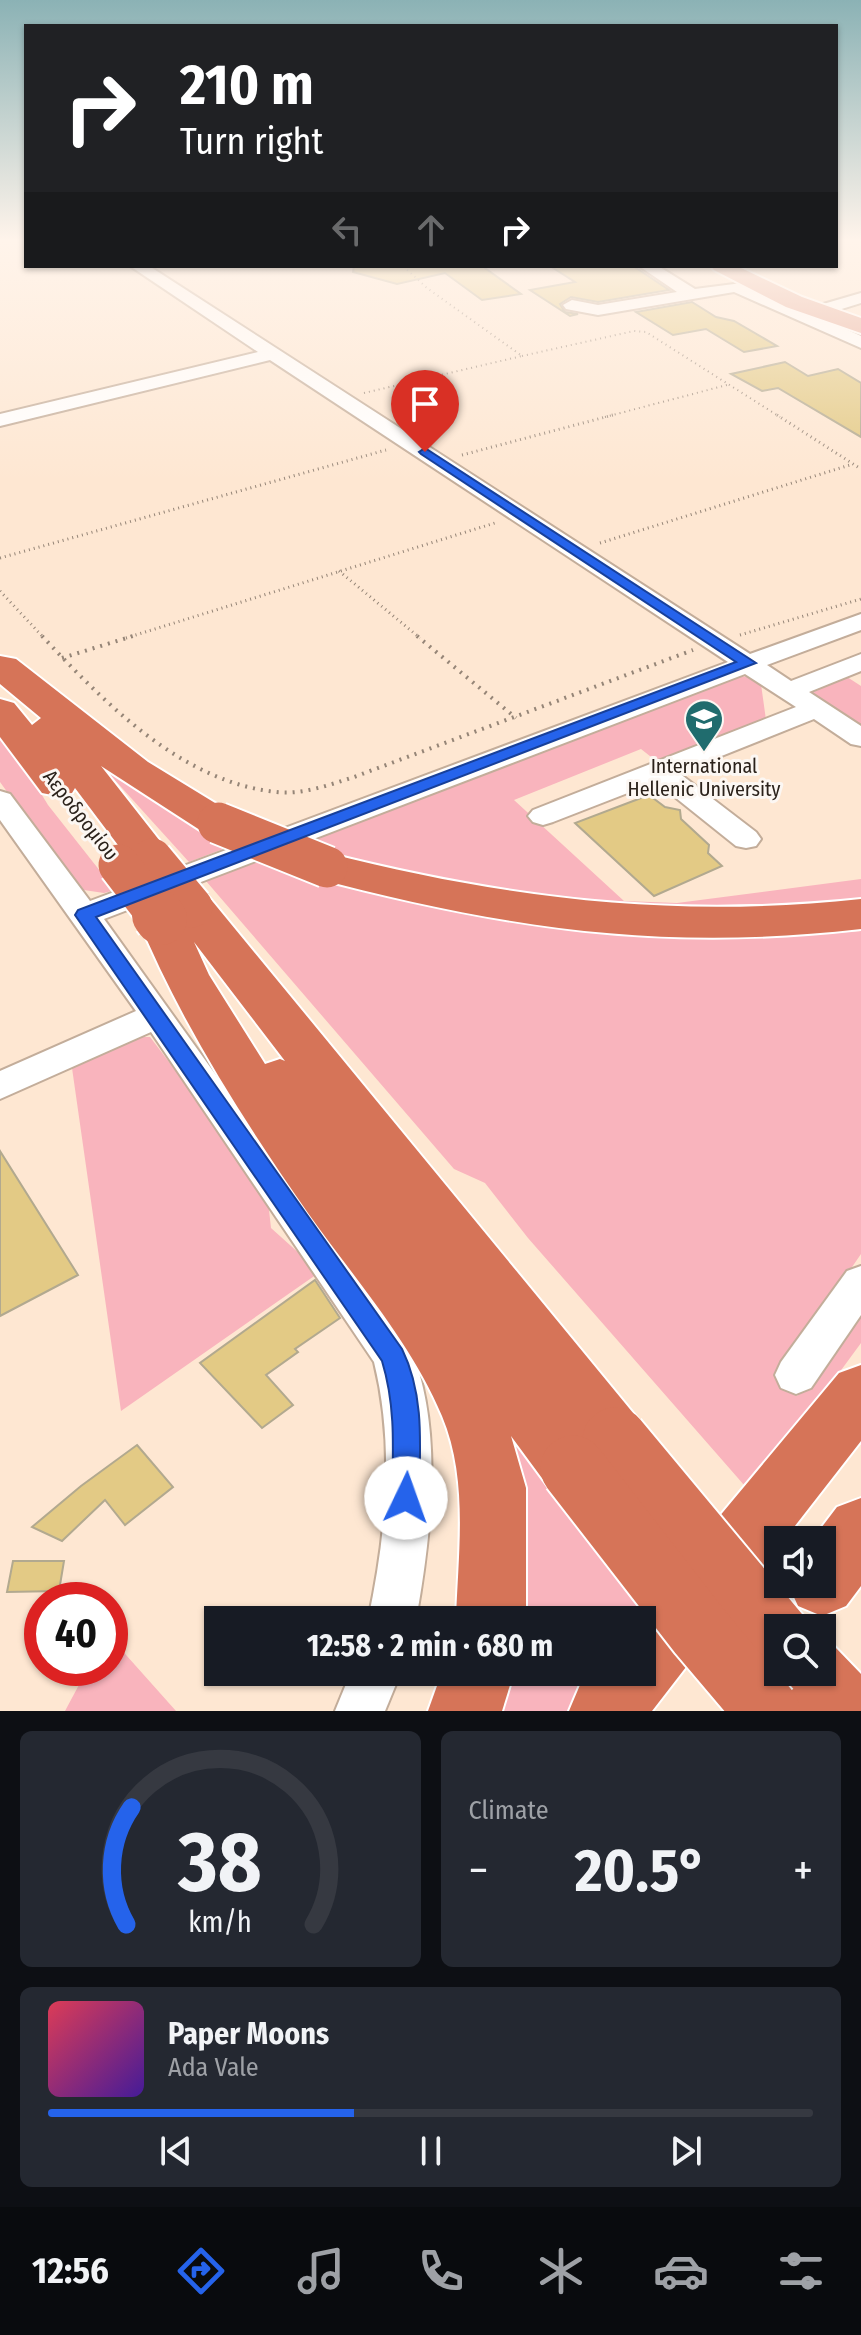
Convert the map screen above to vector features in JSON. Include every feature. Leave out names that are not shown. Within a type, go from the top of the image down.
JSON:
[{"type":"highway","points":[[2,665],[130,770],[218,823],[327,867],[404,889],[562,917],[710,924],[861,914]]},
{"type":"highway","points":[[2,665],[136,862]]},
{"type":"highway","name":"Αεροδρομίου","points":[[0,711],[136,862],[177,913]]},
{"type":"highway","points":[[177,913],[594,1454],[701,1633],[767,1711]]},
{"type":"highway","points":[[177,913],[186,977],[248,1080],[326,1195],[432,1338],[473,1412],[493,1488],[491,1606]]},
{"type":"highway","points":[[656,1648],[861,1393]]},
{"type":"highway","points":[[594,1454],[764,1624]]},
{"type":"highway","points":[[836,1563],[861,1530]]},
{"type":"highway","points":[[798,1614],[810,1598]]},
{"type":"highway","points":[[725,1711],[764,1657]]},
{"type":"highway","points":[[465,1711],[473,1686]]},
{"type":"highway","points":[[606,1711],[626,1686]]},
{"type":"highway","points":[[823,1686],[845,1711]]},
{"type":"street","points":[[223,321],[861,738]]},
{"type":"street","points":[[813,321],[861,343]]},
{"type":"street","points":[[0,420],[274,354]]},
{"type":"street","points":[[85,915],[861,621]]},
{"type":"street","points":[[789,691],[861,662]]},
{"type":"street","points":[[543,816],[816,709]]},
{"type":"street","points":[[658,770],[746,839]]},
{"type":"street","points":[[0,800],[157,1015],[393,1356],[404,1390],[408,1467],[395,1606]]},
{"type":"street","points":[[0,1086],[157,1015]]},
{"type":"street","points":[[796,1375],[861,1283]]},
{"type":"street","points":[[360,1711],[370,1686]]},
{"type":"path","points":[[473,321],[522,356]]},
{"type":"path","points":[[342,398],[634,331],[646,332],[861,469]]},
{"type":"path","points":[[439,461],[727,385]]},
{"type":"path","points":[[0,558],[411,443]]},
{"type":"path","points":[[575,551],[853,464]]},
{"type":"path","points":[[62,658],[520,515]]},
{"type":"path","points":[[339,571],[516,718]]},
{"type":"path","points":[[0,591],[62,658],[131,720],[169,749],[221,775],[277,792],[341,780],[717,642],[861,599]]},
{"type":"shaded area","points":[[844,675],[861,686],[861,726],[806,691]]},
{"type":"shaded area","points":[[730,676],[760,677],[766,720],[660,764],[641,749],[514,800],[624,901],[677,903],[861,879],[861,907],[558,908],[286,844]]},
{"type":"shaded area","points":[[0,726],[48,805],[115,890],[104,893],[77,889],[0,782]]},
{"type":"shaded area","points":[[93,756],[236,844],[189,862]]},
{"type":"shaded area","points":[[271,857],[357,887],[419,904],[544,927],[670,937],[861,931],[861,1254],[777,1376],[797,1396],[861,1311],[861,1343],[751,1493],[528,1238],[485,1183],[454,1169],[206,881]]},
{"type":"shaded area","points":[[139,1037],[150,1037],[224,1134],[268,1201],[271,1228],[320,1272],[121,1411],[72,1068]]},
{"type":"shaded area","points":[[400,1243],[667,1608],[656,1613],[656,1606],[512,1606]]},
{"type":"shaded area","points":[[128,1657],[176,1711],[65,1711],[78,1686],[128,1686]]},
{"type":"shaded area","points":[[498,1686],[604,1686],[583,1711],[489,1711]]},
{"type":"building","points":[[650,321],[733,321],[777,346],[744,352],[706,329],[673,335]]},
{"type":"building","points":[[785,362],[808,376],[838,369],[861,383],[861,437],[778,388],[762,391],[731,374]]},
{"type":"building","points":[[649,795],[665,807],[680,810],[681,819],[709,845],[708,853],[722,866],[654,896],[575,823]]},
{"type":"building","points":[[0,1151],[78,1275],[0,1316]]},
{"type":"building","points":[[315,1280],[340,1318],[295,1349],[298,1352],[266,1375],[293,1405],[262,1428],[200,1363]]},
{"type":"building","points":[[137,1445],[173,1487],[125,1525],[105,1500],[62,1541],[32,1527],[81,1486]]},
{"type":"building","points":[[13,1561],[64,1561],[60,1582],[24,1582],[24,1592],[7,1592]]},
{"type":"place","name":"International Hellenic University","points":[[704,753]]},
{"type":"route","points":[[406,1498],[408,1420],[404,1390],[393,1356],[85,915],[748,663],[425,452]]}]
